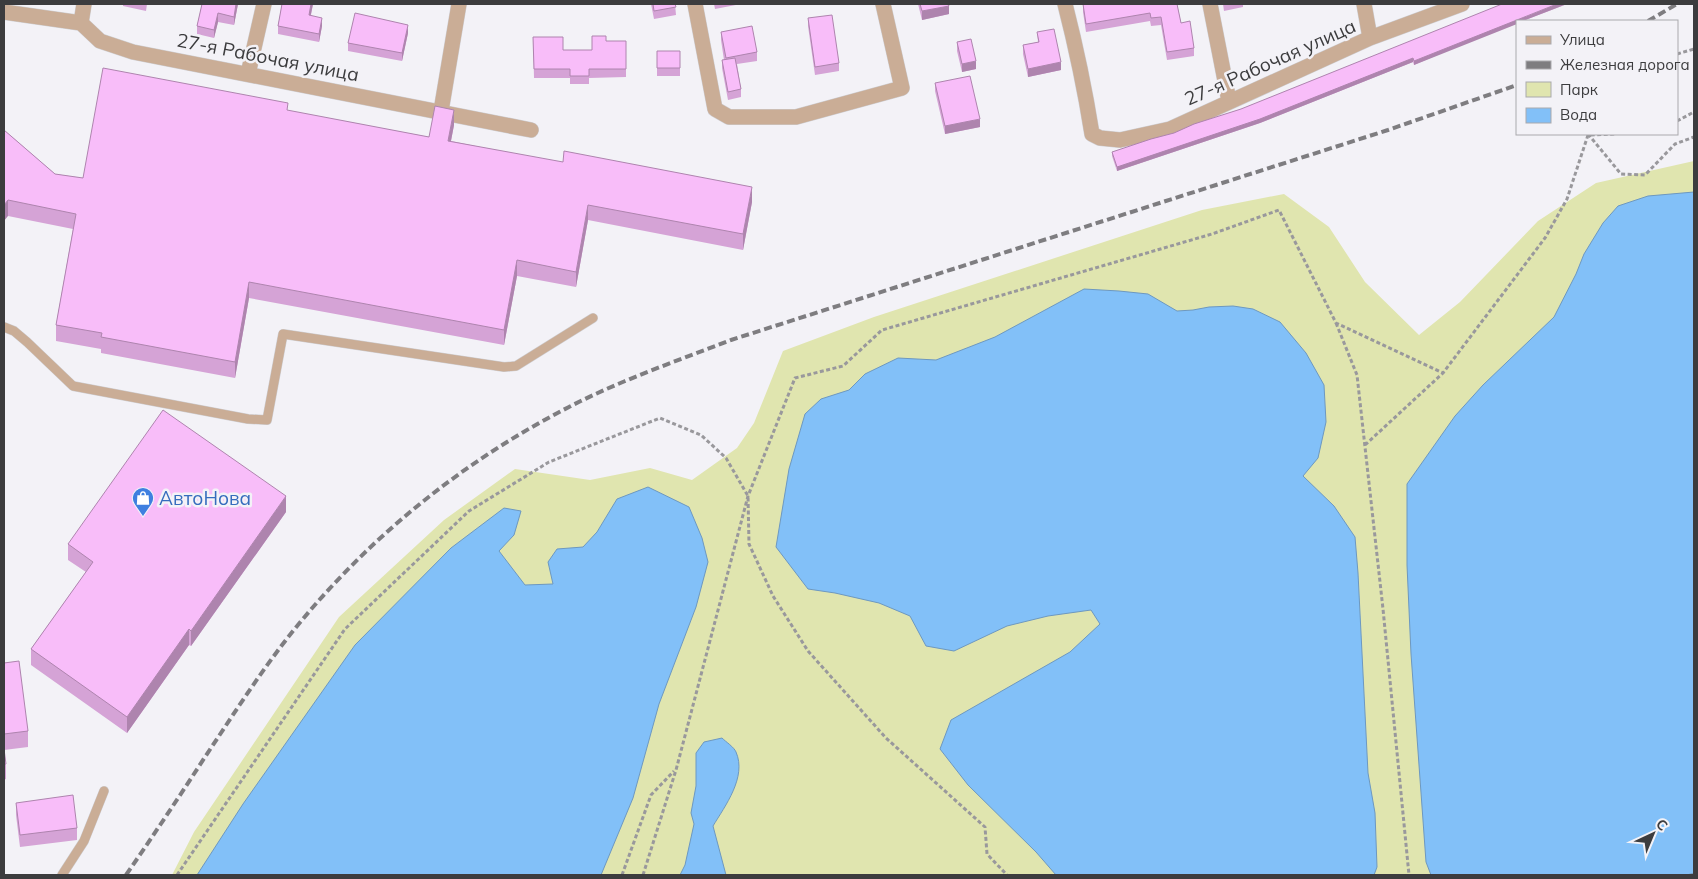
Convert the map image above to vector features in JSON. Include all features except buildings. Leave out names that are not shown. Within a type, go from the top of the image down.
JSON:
[{"type":"street","points":[[4,12],[81,23],[84,4]]},
{"type":"street","points":[[248,74],[264,4]]},
{"type":"street","points":[[440,111],[459,4]]},
{"type":"street","points":[[696,4],[715,109],[729,117],[796,117],[902,88],[884,4]]},
{"type":"street","name":"27-я Рабочая улица","points":[[1065,4],[1084,86],[1092,134],[1100,138],[1120,140],[1170,129],[1370,38],[1462,4]]},
{"type":"street","points":[[1210,4],[1229,101]]},
{"type":"street","points":[[1364,4],[1370,38]]},
{"type":"street","name":"27-я Рабочая улица","points":[[81,23],[100,40],[133,52],[531,130]]},
{"type":"lane","points":[[4,327],[14,331],[27,342],[73,386],[248,419],[267,420],[283,334],[504,366],[516,366],[593,318]]},
{"type":"lane","points":[[62,875],[84,842],[104,791]]},
{"type":"path","points":[[1678,54],[1694,49]]},
{"type":"path","points":[[1678,120],[1694,112]]},
{"type":"path","points":[[1365,445],[1443,374],[1545,238],[1567,199],[1588,135]]},
{"type":"path","points":[[1589,135],[1621,174],[1645,175],[1675,144],[1694,137]]},
{"type":"path","points":[[643,875],[676,770],[748,496],[795,378],[842,366],[882,330],[1212,234],[1279,210],[1336,323],[1357,375],[1408,875]]},
{"type":"path","points":[[1336,323],[1443,374]]},
{"type":"path","points":[[177,875],[345,629],[469,511],[549,462],[660,418],[701,436],[726,458],[748,496],[749,544],[773,596],[808,651],[886,738],[985,827],[987,854],[1007,875]]},
{"type":"path","points":[[622,875],[651,795],[676,770]]},
{"type":"green space","points":[[1694,161],[1694,875],[172,875],[194,832],[339,617],[444,520],[515,469],[590,480],[650,468],[692,480],[737,448],[754,423],[783,351],[874,317],[1202,210],[1284,194],[1329,227],[1365,282],[1419,335],[1460,302],[1538,221],[1596,183]]},
{"type":"water","points":[[1694,192],[1694,873],[1687,875],[1431,875],[1426,862],[1411,654],[1407,565],[1407,484],[1455,416],[1483,385],[1554,317],[1584,254],[1603,223],[1618,206],[1648,196]]},
{"type":"water","points":[[1084,289],[1148,294],[1177,311],[1233,306],[1253,309],[1280,322],[1306,353],[1324,385],[1326,422],[1318,458],[1303,476],[1334,506],[1355,537],[1368,773],[1375,813],[1377,867],[1374,875],[1056,875],[1036,852],[968,785],[940,749],[951,720],[1070,652],[1100,624],[1091,610],[1048,616],[1007,626],[954,651],[926,646],[910,616],[879,603],[808,589],[776,547],[789,469],[805,414],[821,399],[849,390],[865,374],[898,358],[936,360],[995,337]]},
{"type":"water","points":[[648,487],[689,507],[702,538],[708,562],[696,607],[659,704],[633,798],[601,875],[197,875],[243,804],[355,645],[451,548],[504,508],[521,511],[514,535],[499,551],[525,585],[553,584],[548,562],[557,549],[583,547],[597,532],[617,499]]},
{"type":"water","points":[[722,738],[735,750],[739,762],[737,781],[733,791],[713,826],[726,875],[680,875],[685,865],[694,824],[691,813],[696,786],[696,753],[704,742]]},
{"type":"railway","points":[[1650,20],[1677,4]]},
{"type":"railway","points":[[126,875],[258,677],[322,597],[385,533],[419,504],[455,477],[530,428],[609,388],[731,340],[1388,130],[1516,85]]},
{"type":"place","name":"АвтоНова","points":[[143,517]]}]
